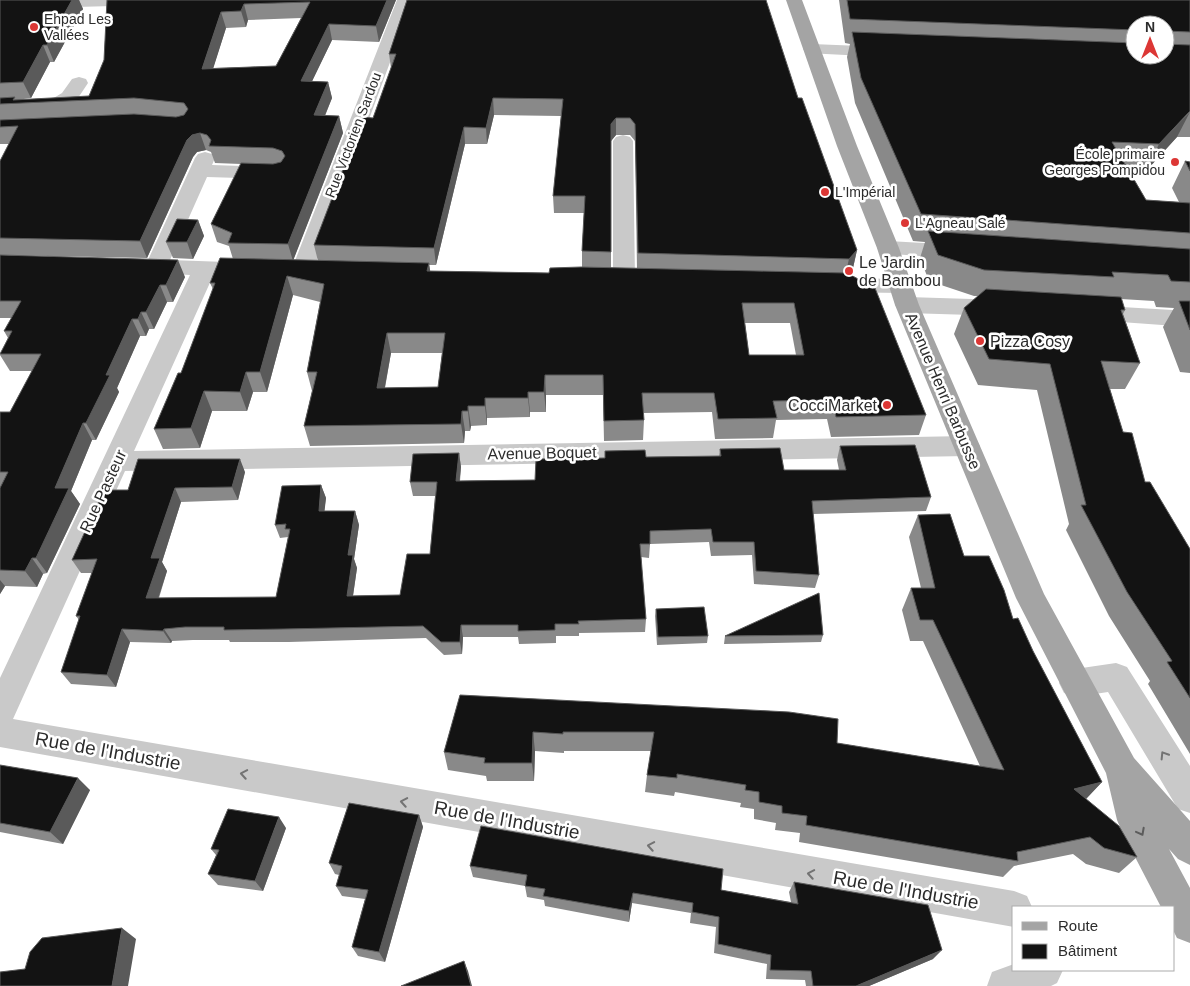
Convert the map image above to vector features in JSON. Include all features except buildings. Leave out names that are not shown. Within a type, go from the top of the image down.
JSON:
[{"type":"main road","name":"Avenue Henri Barbusse","points":[[794,0],[888,248],[904,296],[1031,598],[1122,769]]},
{"type":"main road","points":[[1122,769],[1190,847]]},
{"type":"main road","points":[[1122,769],[1134,820],[1184,917]]},
{"type":"street","points":[[0,4],[151,0]]},
{"type":"street","name":"Rue Victorien Sardou","points":[[205,268],[295,271],[405,0]]},
{"type":"street","points":[[812,49],[902,53]]},
{"type":"street","points":[[0,108],[56,104],[69,97],[79,83]]},
{"type":"street","points":[[623,141],[624,279]]},
{"type":"street","points":[[156,267],[202,165],[278,173]]},
{"type":"street","points":[[888,248],[976,253]]},
{"type":"street","points":[[127,266],[205,268]]},
{"type":"street","name":"Rue Pasteur","points":[[0,713],[205,268]]},
{"type":"street","points":[[811,284],[904,296],[946,304],[1023,309]]},
{"type":"street","points":[[1062,312],[1190,319]]},
{"type":"street","name":"Avenue Boquet","points":[[116,461],[967,446]]},
{"type":"street","points":[[1076,683],[1116,677],[1190,797]]},
{"type":"street","name":"Rue de l'Industrie","points":[[0,732],[1012,909]]},
{"type":"street","points":[[1006,986],[1042,971]]},
{"type":"place","name":"Ehpad Les Vallées","points":[[34,27]]},
{"type":"place","name":"École primaire Georges Pompidou","points":[[1175,162]]},
{"type":"place","name":"L'Impérial","points":[[825,192]]},
{"type":"place","name":"L'Agneau Salé","points":[[905,223]]},
{"type":"place","name":"Le Jardin de Bambou","points":[[849,271]]},
{"type":"place","name":"Pizza Cosy","points":[[980,341]]},
{"type":"place","name":"CocciMarket","points":[[887,405]]}]
